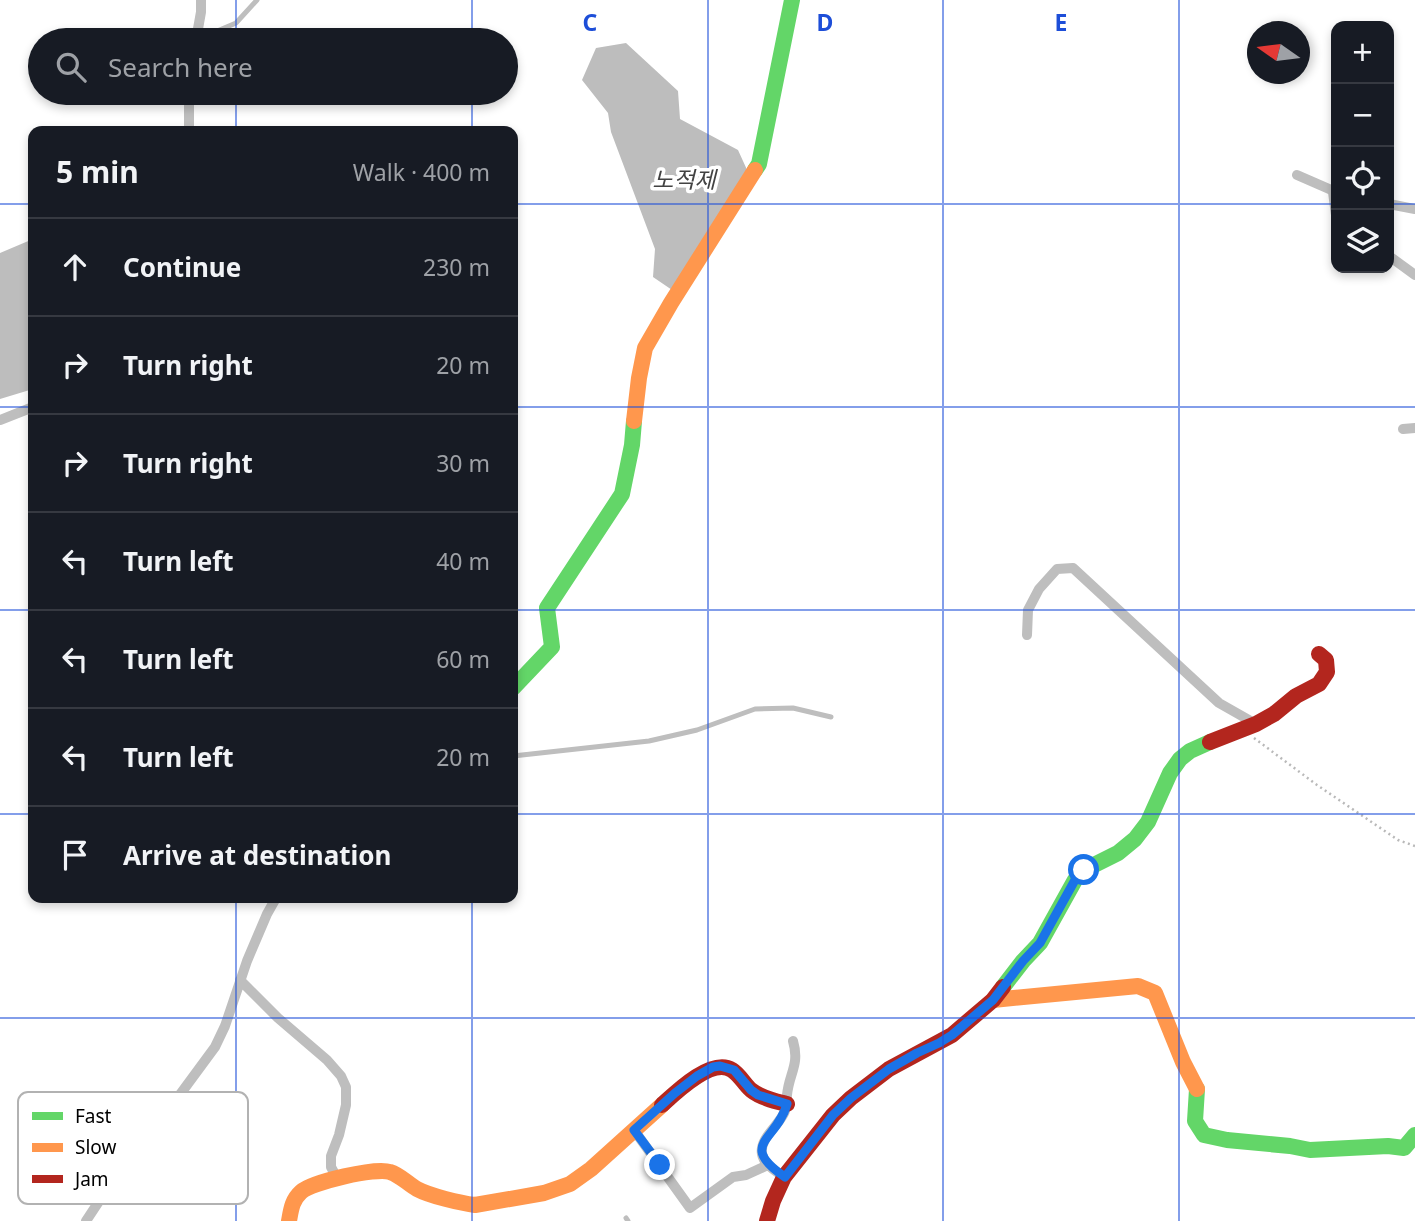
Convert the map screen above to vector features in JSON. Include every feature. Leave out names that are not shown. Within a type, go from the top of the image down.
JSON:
[{"type":"street","points":[[198,28],[201,0]]},
{"type":"street","points":[[518,683],[552,647],[547,608],[622,494],[632,445],[645,348],[759,164],[792,0]]},
{"type":"street","points":[[189,105],[189,126]]},
{"type":"street","points":[[1297,175],[1331,190]]},
{"type":"street","points":[[1394,205],[1415,209]]},
{"type":"street","points":[[1394,260],[1415,275]]},
{"type":"street","points":[[0,420],[28,409]]},
{"type":"street","points":[[1027,635],[1028,610],[1039,589],[1057,569],[1073,568],[1219,703],[1250,727]]},
{"type":"street","points":[[767,1221],[785,1177],[833,1115],[889,1069],[952,1035],[993,1000],[1040,943],[1075,880],[1084,870],[1118,853],[1135,839],[1148,822],[1170,773],[1180,759],[1206,743],[1250,727],[1274,714],[1296,696],[1320,684],[1327,672],[1326,660],[1319,654]]},
{"type":"street","points":[[182,1092],[215,1047],[273,903]]},
{"type":"street","points":[[240,980],[341,1076],[346,1087],[346,1105],[340,1135],[331,1156],[331,1167],[337,1178]]},
{"type":"street","points":[[993,1000],[1138,986],[1155,993],[1183,1062],[1198,1089],[1195,1121],[1204,1135],[1310,1150],[1388,1146],[1404,1148],[1415,1135]]},
{"type":"street","points":[[785,1177],[768,1165],[762,1154],[762,1147],[764,1140],[785,1114],[786,1095],[797,1054],[793,1041]]},
{"type":"street","points":[[289,1221],[291,1207],[304,1189],[374,1170],[391,1172],[419,1191],[466,1205],[556,1191],[580,1178],[675,1093],[713,1067],[734,1070],[758,1095],[787,1104]]},
{"type":"street","points":[[634,1130],[690,1208],[733,1177],[746,1175],[768,1165]]},
{"type":"street","points":[[86,1221],[97,1204]]},
{"type":"lane","points":[[224,28],[236,23],[257,0]]},
{"type":"lane","points":[[518,755],[649,741],[697,730],[755,709],[793,708],[831,717]]},
{"type":"path","points":[[1250,727],[1317,785],[1398,840],[1415,846]]},
{"type":"water","name":"노적제","points":[[626,43],[678,91],[680,119],[738,150],[748,172],[675,292],[653,277],[655,249],[611,132],[608,113],[582,80],[596,48]]},
{"type":"water","points":[[28,241],[28,391],[0,399],[0,253]]},
{"type":"traffic: fast","points":[[755,170],[759,164],[792,0]]},
{"type":"traffic: fast","points":[[518,683],[552,647],[547,608],[622,494],[634,421]]},
{"type":"traffic: fast","points":[[1003,987],[1040,943],[1075,880],[1084,870],[1118,853],[1135,839],[1148,822],[1170,773],[1180,759],[1210,742]]},
{"type":"traffic: fast","points":[[1197,1089],[1195,1121],[1204,1135],[1227,1140],[1310,1150],[1388,1146],[1404,1148],[1415,1135]]},
{"type":"traffic: slow","points":[[634,421],[645,348],[755,170]]},
{"type":"traffic: slow","points":[[993,1000],[1138,986],[1155,993],[1197,1089]]},
{"type":"traffic: slow","points":[[289,1221],[292,1205],[301,1192],[330,1180],[359,1173],[390,1172],[423,1192],[475,1205],[544,1193],[570,1184],[591,1169],[662,1105]]},
{"type":"traffic: jam","points":[[1210,742],[1256,724],[1274,714],[1296,696],[1319,684],[1327,672],[1326,660],[1319,654]]},
{"type":"traffic: jam","points":[[767,1221],[784,1177],[833,1115],[889,1069],[952,1035],[993,1000],[1003,987]]},
{"type":"traffic: jam","points":[[662,1105],[695,1078],[715,1068],[724,1067],[735,1072],[755,1093],[787,1104]]},
{"type":"route","points":[[660,1165],[634,1130],[697,1076],[720,1066],[734,1070],[758,1095],[787,1104],[785,1114],[764,1140],[762,1147],[762,1154],[768,1165],[785,1177],[833,1115],[851,1098],[889,1069],[952,1035],[993,1000],[1040,943],[1075,880],[1084,870]]}]
